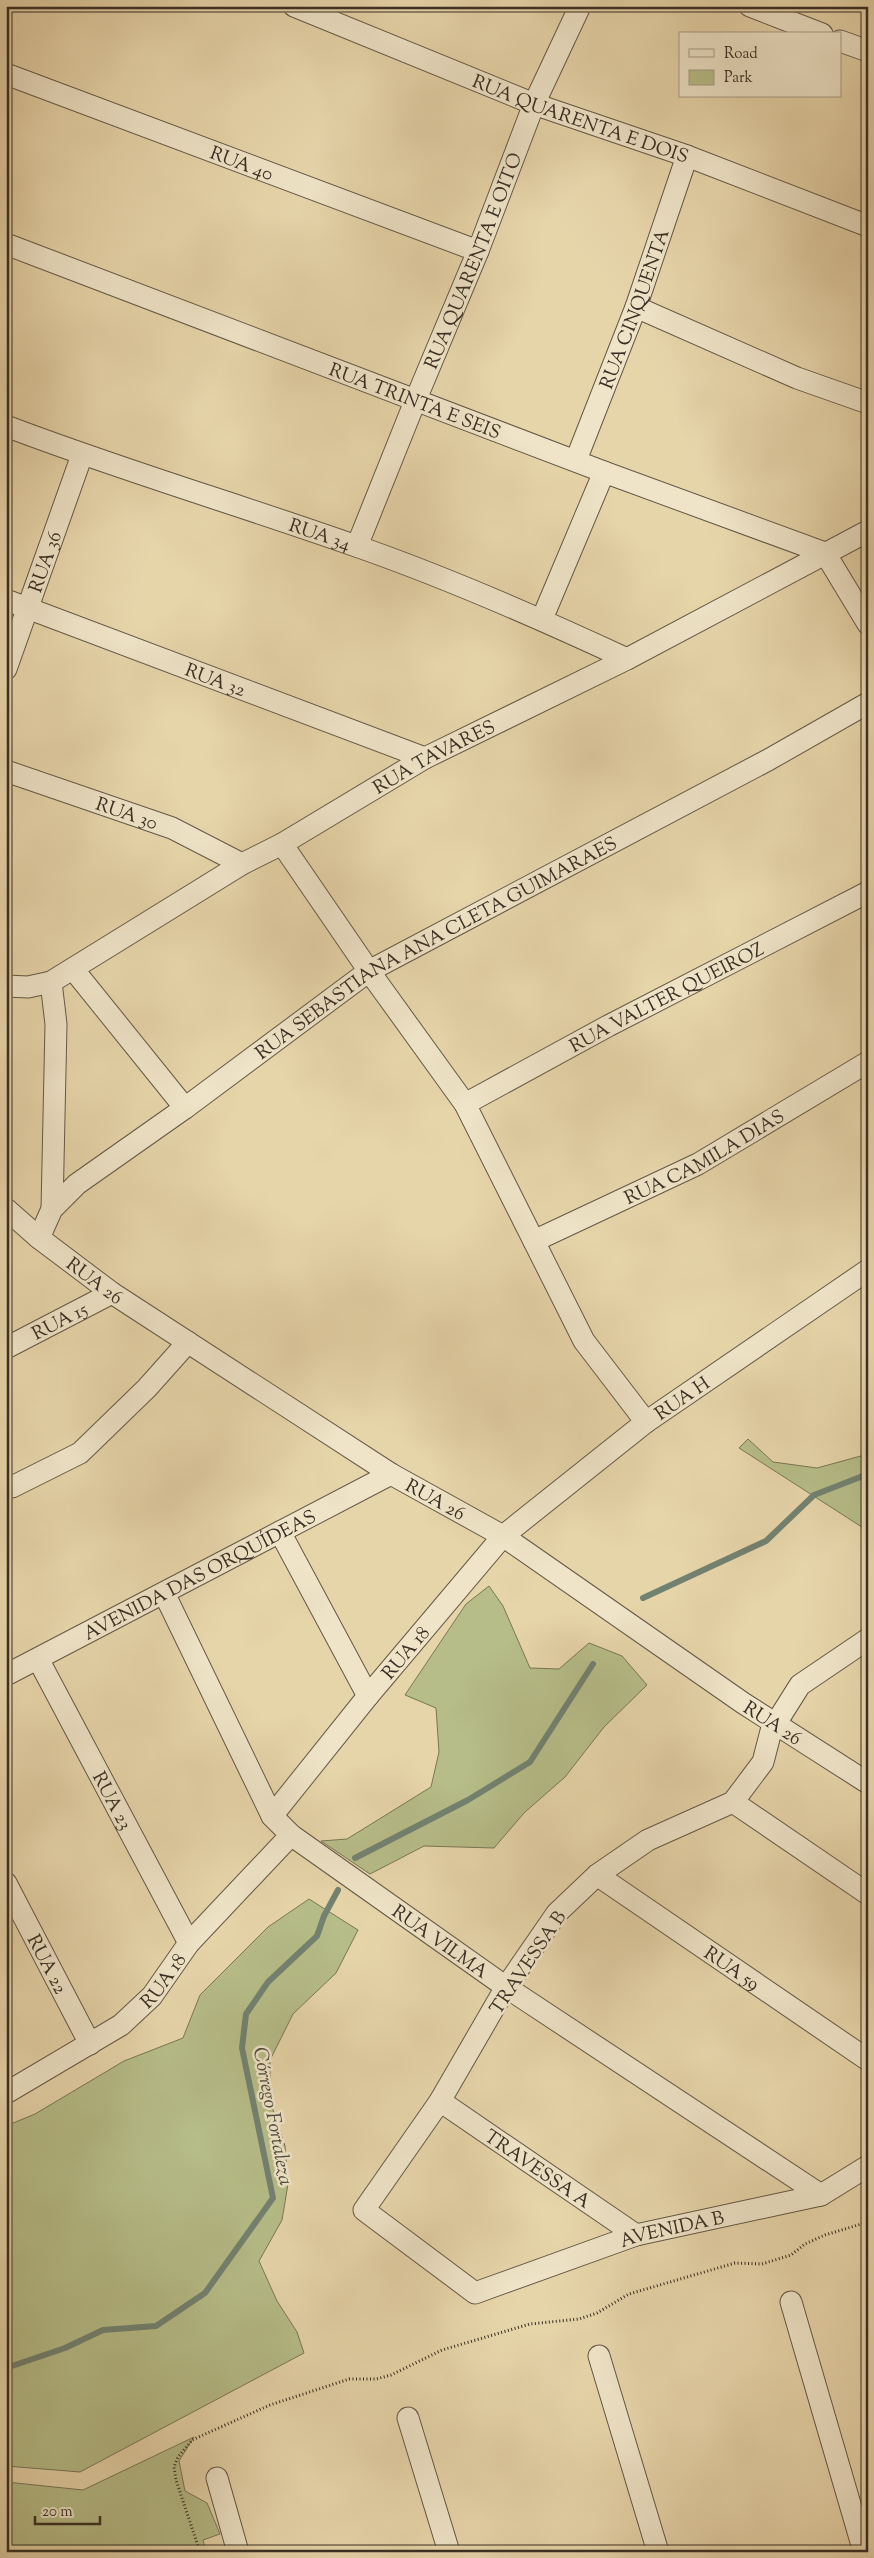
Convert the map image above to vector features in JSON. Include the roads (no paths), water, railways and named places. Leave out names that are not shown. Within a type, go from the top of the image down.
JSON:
[{"type":"street","name":"RUA QUARENTA E DOIS","points":[[294,6],[534,104],[686,156],[868,226]]},
{"type":"street","name":"RUA QUARENTA E OITO","points":[[357,546],[478,251],[534,104],[580,6]]},
{"type":"street","points":[[750,6],[817,32]]},
{"type":"street","points":[[842,42],[868,51]]},
{"type":"street","name":"RUA 40","points":[[6,74],[478,251]]},
{"type":"street","name":"RUA CINQUENTA","points":[[576,460],[636,307],[686,156]]},
{"type":"street","name":"RUA TRINTA E SEIS","points":[[6,244],[604,472],[825,553]]},
{"type":"street","points":[[636,307],[797,378],[868,403]]},
{"type":"street","name":"RUA 34","points":[[6,426],[82,455],[357,546],[542,619],[627,659]]},
{"type":"street","name":"RUA 36","points":[[6,669],[29,609],[82,455]]},
{"type":"street","points":[[542,619],[604,472]]},
{"type":"street","name":"RUA TAVARES","points":[[6,986],[28,987],[51,982],[242,864],[282,844],[425,758],[627,659],[868,531]]},
{"type":"street","points":[[825,553],[868,624]]},
{"type":"street","name":"RUA 32","points":[[6,600],[425,758]]},
{"type":"street","name":"RUA SEBASTIANA ANA CLETA GUIMARAES","points":[[39,1238],[52,1209],[78,1184],[185,1108],[368,971],[768,760],[868,703]]},
{"type":"street","name":"RUA 30","points":[[6,771],[172,828],[242,864]]},
{"type":"street","points":[[282,844],[368,971],[465,1104],[584,1341],[646,1422]]},
{"type":"street","name":"RUA VALTER QUEIROZ","points":[[465,1104],[608,1026],[868,892]]},
{"type":"street","points":[[73,969],[185,1108]]},
{"type":"street","points":[[51,982],[56,1024],[52,1209]]},
{"type":"street","name":"RUA CAMILA DIAS","points":[[534,1241],[698,1164],[868,1062]]},
{"type":"street","name":"RUA 26","points":[[6,1209],[39,1238],[112,1293],[391,1474],[502,1536],[775,1724],[868,1784]]},
{"type":"street","name":"RUA H","points":[[502,1536],[646,1422],[868,1270]]},
{"type":"street","name":"RUA 15","points":[[6,1348],[112,1293]]},
{"type":"street","points":[[6,1488],[12,1487],[80,1453],[147,1388],[188,1342]]},
{"type":"street","name":"AVENIDA DAS ORQUÍDEAS","points":[[6,1675],[391,1474]]},
{"type":"street","points":[[280,1532],[368,1696]]},
{"type":"street","name":"RUA 18","points":[[272,1816],[368,1696],[502,1536]]},
{"type":"street","name":"RUA VILMA","points":[[164,1593],[272,1816],[291,1835],[506,1987],[821,2195]]},
{"type":"street","name":"TRAVESSA B","points":[[475,2293],[364,2210],[440,2102],[506,1987],[557,1913],[597,1875],[648,1840],[733,1802],[763,1762],[775,1724],[800,1685],[868,1638]]},
{"type":"street","name":"RUA 23","points":[[38,1659],[190,1942]]},
{"type":"street","points":[[733,1802],[868,1894]]},
{"type":"street","name":"RUA 18","points":[[6,2093],[121,2025],[152,1996],[190,1942],[291,1835]]},
{"type":"street","name":"RUA 59","points":[[597,1875],[868,2060]]},
{"type":"street","name":"RUA 22","points":[[6,1884],[90,2044]]},
{"type":"street","name":"TRAVESSA A","points":[[440,2102],[636,2235]]},
{"type":"street","name":"AVENIDA B","points":[[475,2293],[636,2235],[821,2195],[868,2166]]},
{"type":"street","points":[[792,2302],[864,2552]]},
{"type":"street","points":[[599,2356],[658,2552]]},
{"type":"street","points":[[408,2418],[449,2552]]},
{"type":"street","points":[[217,2478],[238,2552]]},
{"type":"waterway","name":"Córrego Fortaleza","points":[[643,1598],[766,1541],[814,1495],[868,1474]]},
{"type":"waterway","name":"Córrego Fortaleza","points":[[355,1858],[468,1800],[530,1762],[593,1664]]},
{"type":"waterway","name":"Córrego Fortaleza","points":[[6,2368],[65,2348],[103,2330],[156,2326],[205,2293],[273,2198],[242,2048],[246,2014],[268,1982],[317,1936],[324,1916],[338,1890]]}]
